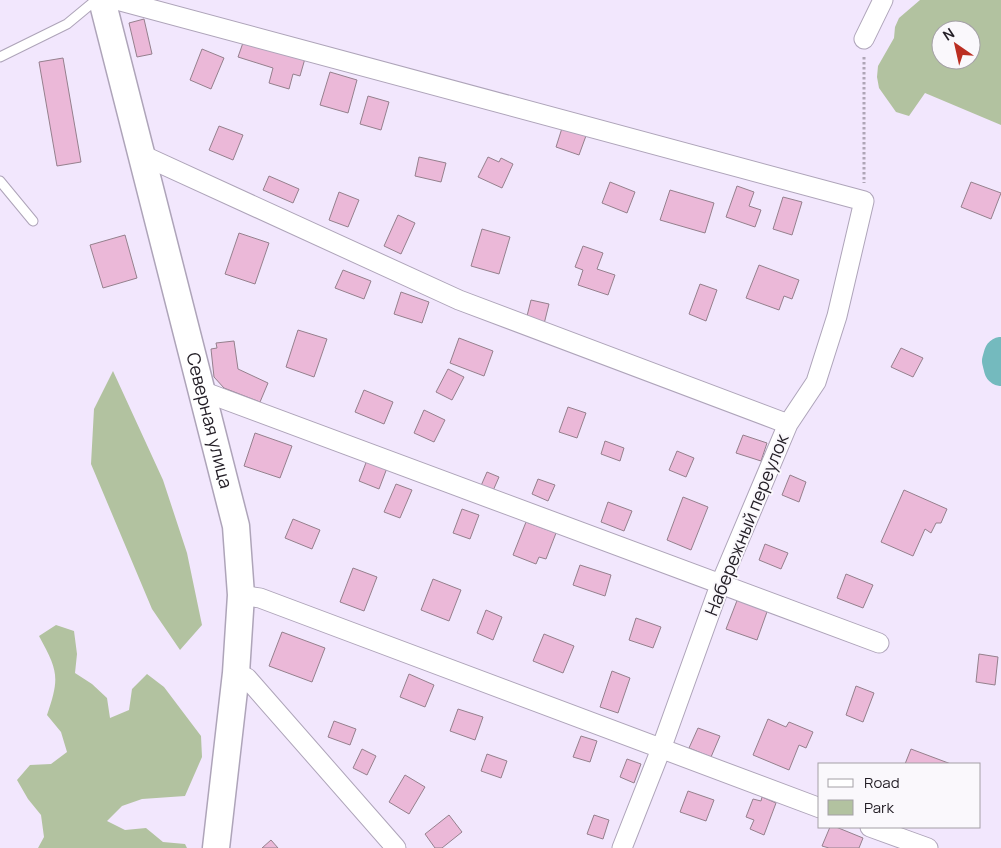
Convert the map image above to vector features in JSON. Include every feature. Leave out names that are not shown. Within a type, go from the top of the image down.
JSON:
[{"type":"street","name":"Северная улица","points":[[102,0],[236,526],[241,595],[236,673],[216,848]]},
{"type":"street","points":[[117,0],[864,201]]},
{"type":"street","points":[[864,39],[883,0]]},
{"type":"street","points":[[140,154],[460,300],[788,424]]},
{"type":"street","name":"Набережный переулок","points":[[622,848],[661,749],[720,585],[788,424],[816,382],[837,316],[864,201]]},
{"type":"street","points":[[202,391],[879,643]]},
{"type":"street","points":[[241,595],[260,598],[818,807]]},
{"type":"street","points":[[236,673],[247,678],[396,848]]},
{"type":"street","points":[[873,828],[928,848]]},
{"type":"lane","points":[[0,57],[67,24],[96,0]]},
{"type":"lane","points":[[0,181],[33,221]]},
{"type":"path","points":[[864,39],[864,201]]},
{"type":"green space","points":[[920,0],[1001,0],[1001,125],[925,93],[909,116],[896,112],[879,88],[877,77],[878,66],[894,38],[895,27],[899,18]]},
{"type":"green space","points":[[113,371],[163,480],[187,553],[202,625],[180,650],[152,609],[91,464],[94,409]]},
{"type":"green space","points":[[56,625],[74,631],[77,654],[75,673],[92,684],[107,698],[110,718],[129,710],[132,689],[147,674],[164,687],[201,736],[202,757],[185,796],[142,799],[122,806],[107,821],[125,830],[146,828],[163,842],[185,844],[187,848],[38,848],[44,837],[41,815],[28,799],[17,780],[30,765],[51,764],[67,752],[61,732],[47,715],[54,692],[55,674],[50,658],[39,636]]},
{"type":"building","points":[[144,19],[152,54],[137,57],[129,23]]},
{"type":"building","points":[[245,37],[306,55],[300,76],[293,74],[289,89],[269,83],[273,68],[238,57]]},
{"type":"building","points":[[202,49],[224,58],[211,89],[190,80]]},
{"type":"building","points":[[63,58],[81,162],[57,166],[39,62]]},
{"type":"building","points":[[330,72],[357,80],[348,113],[320,105]]},
{"type":"building","points":[[368,96],[389,102],[381,130],[360,124]]},
{"type":"building","points":[[563,125],[587,133],[579,155],[556,147]]},
{"type":"building","points":[[219,126],[243,135],[233,160],[209,150]]},
{"type":"building","points":[[419,157],[446,163],[441,182],[415,176]]},
{"type":"building","points":[[488,157],[499,162],[501,158],[513,164],[502,188],[478,177]]},
{"type":"building","points":[[269,176],[299,189],[293,203],[263,190]]},
{"type":"building","points":[[610,182],[635,192],[627,213],[602,203]]},
{"type":"building","points":[[971,182],[1001,193],[991,219],[961,207]]},
{"type":"building","points":[[737,186],[754,192],[749,206],[761,210],[755,227],[726,217]]},
{"type":"building","points":[[670,190],[714,203],[705,233],[660,220]]},
{"type":"building","points":[[339,192],[359,200],[348,227],[329,220]]},
{"type":"building","points":[[783,197],[802,202],[792,235],[773,229]]},
{"type":"building","points":[[398,215],[415,223],[401,254],[384,246]]},
{"type":"building","points":[[482,229],[510,237],[499,274],[471,266]]},
{"type":"building","points":[[239,233],[269,243],[255,284],[225,274]]},
{"type":"building","points":[[125,235],[137,278],[103,288],[90,245]]},
{"type":"building","points":[[583,246],[603,253],[597,269],[615,275],[608,295],[578,285],[583,270],[575,267]]},
{"type":"building","points":[[759,265],[799,280],[792,299],[784,296],[779,310],[746,298]]},
{"type":"building","points":[[343,270],[371,281],[364,299],[335,288]]},
{"type":"building","points":[[700,284],[717,290],[706,321],[689,314]]},
{"type":"building","points":[[401,292],[429,302],[422,323],[394,314]]},
{"type":"building","points":[[531,300],[549,304],[544,324],[526,320]]},
{"type":"building","points":[[298,330],[327,339],[314,377],[286,367]]},
{"type":"building","points":[[459,338],[493,351],[484,376],[450,363]]},
{"type":"building","points":[[234,341],[238,369],[268,383],[260,402],[224,388],[214,377],[211,349],[217,348],[216,343]]},
{"type":"building","points":[[901,348],[923,358],[913,377],[891,367]]},
{"type":"building","points":[[448,369],[464,377],[452,400],[436,392]]},
{"type":"building","points":[[364,390],[393,402],[384,424],[355,412]]},
{"type":"building","points":[[568,407],[586,413],[577,438],[559,432]]},
{"type":"building","points":[[424,410],[445,420],[434,442],[414,433]]},
{"type":"building","points":[[255,433],[292,446],[280,478],[244,466]]},
{"type":"building","points":[[743,435],[767,443],[761,461],[736,453]]},
{"type":"building","points":[[605,441],[624,448],[620,461],[601,454]]},
{"type":"building","points":[[677,451],[694,458],[686,477],[669,470]]},
{"type":"building","points":[[367,460],[387,468],[379,489],[359,481]]},
{"type":"building","points":[[487,472],[499,477],[492,493],[480,488]]},
{"type":"building","points":[[790,475],[806,482],[799,502],[782,495]]},
{"type":"building","points":[[538,479],[555,485],[548,501],[532,494]]},
{"type":"building","points":[[396,484],[412,490],[400,518],[384,512]]},
{"type":"building","points":[[904,490],[947,509],[941,523],[936,523],[931,533],[925,529],[913,556],[881,542]]},
{"type":"building","points":[[683,497],[708,507],[691,550],[667,540]]},
{"type":"building","points":[[608,502],[632,511],[624,531],[601,522]]},
{"type":"building","points":[[462,509],[479,515],[470,539],[453,533]]},
{"type":"building","points":[[293,519],[320,530],[312,549],[285,538]]},
{"type":"building","points":[[526,522],[556,533],[546,559],[539,557],[536,564],[513,555]]},
{"type":"building","points":[[765,544],[788,553],[781,569],[759,560]]},
{"type":"building","points":[[580,565],[611,575],[605,596],[573,585]]},
{"type":"building","points":[[353,568],[377,577],[364,611],[340,602]]},
{"type":"building","points":[[846,574],[873,585],[863,608],[837,598]]},
{"type":"building","points":[[433,579],[461,590],[449,621],[421,610]]},
{"type":"building","points":[[738,598],[768,609],[757,640],[726,629]]},
{"type":"building","points":[[486,610],[502,617],[493,640],[477,633]]},
{"type":"building","points":[[636,618],[661,627],[653,648],[629,640]]},
{"type":"building","points":[[282,632],[325,648],[312,682],[269,666]]},
{"type":"building","points":[[544,634],[574,646],[563,673],[533,661]]},
{"type":"building","points":[[979,654],[998,657],[995,685],[976,682]]},
{"type":"building","points":[[612,671],[630,678],[618,713],[600,707]]},
{"type":"building","points":[[409,674],[434,685],[425,707],[400,697]]},
{"type":"building","points":[[856,686],[874,693],[863,722],[846,715]]},
{"type":"building","points":[[458,709],[483,717],[475,740],[450,731]]},
{"type":"building","points":[[768,719],[786,727],[789,722],[813,732],[806,748],[799,745],[789,770],[753,755]]},
{"type":"building","points":[[334,721],[356,729],[350,745],[328,737]]},
{"type":"building","points":[[698,728],[720,736],[711,757],[689,748]]},
{"type":"building","points":[[581,736],[597,741],[590,762],[573,757]]},
{"type":"building","points":[[362,749],[376,756],[367,775],[353,768]]},
{"type":"building","points":[[911,749],[948,763],[905,763]]},
{"type":"building","points":[[487,754],[507,761],[501,778],[481,771]]},
{"type":"building","points":[[627,759],[641,764],[634,783],[620,777]]},
{"type":"building","points":[[405,775],[425,787],[409,814],[389,802]]},
{"type":"building","points":[[688,791],[714,800],[706,821],[680,812]]},
{"type":"building","points":[[762,797],[776,803],[764,835],[750,829],[754,820],[746,817],[753,799],[761,801]]},
{"type":"building","points":[[449,815],[462,832],[442,848],[435,848],[425,834]]},
{"type":"building","points":[[594,815],[609,820],[603,839],[587,834]]},
{"type":"building","points":[[830,828],[838,828],[863,838],[859,848],[829,848],[822,846]]},
{"type":"building","points":[[271,840],[278,848],[262,848]]},
{"type":"waterway","points":[[1001,354],[999,361],[1001,369]]}]
